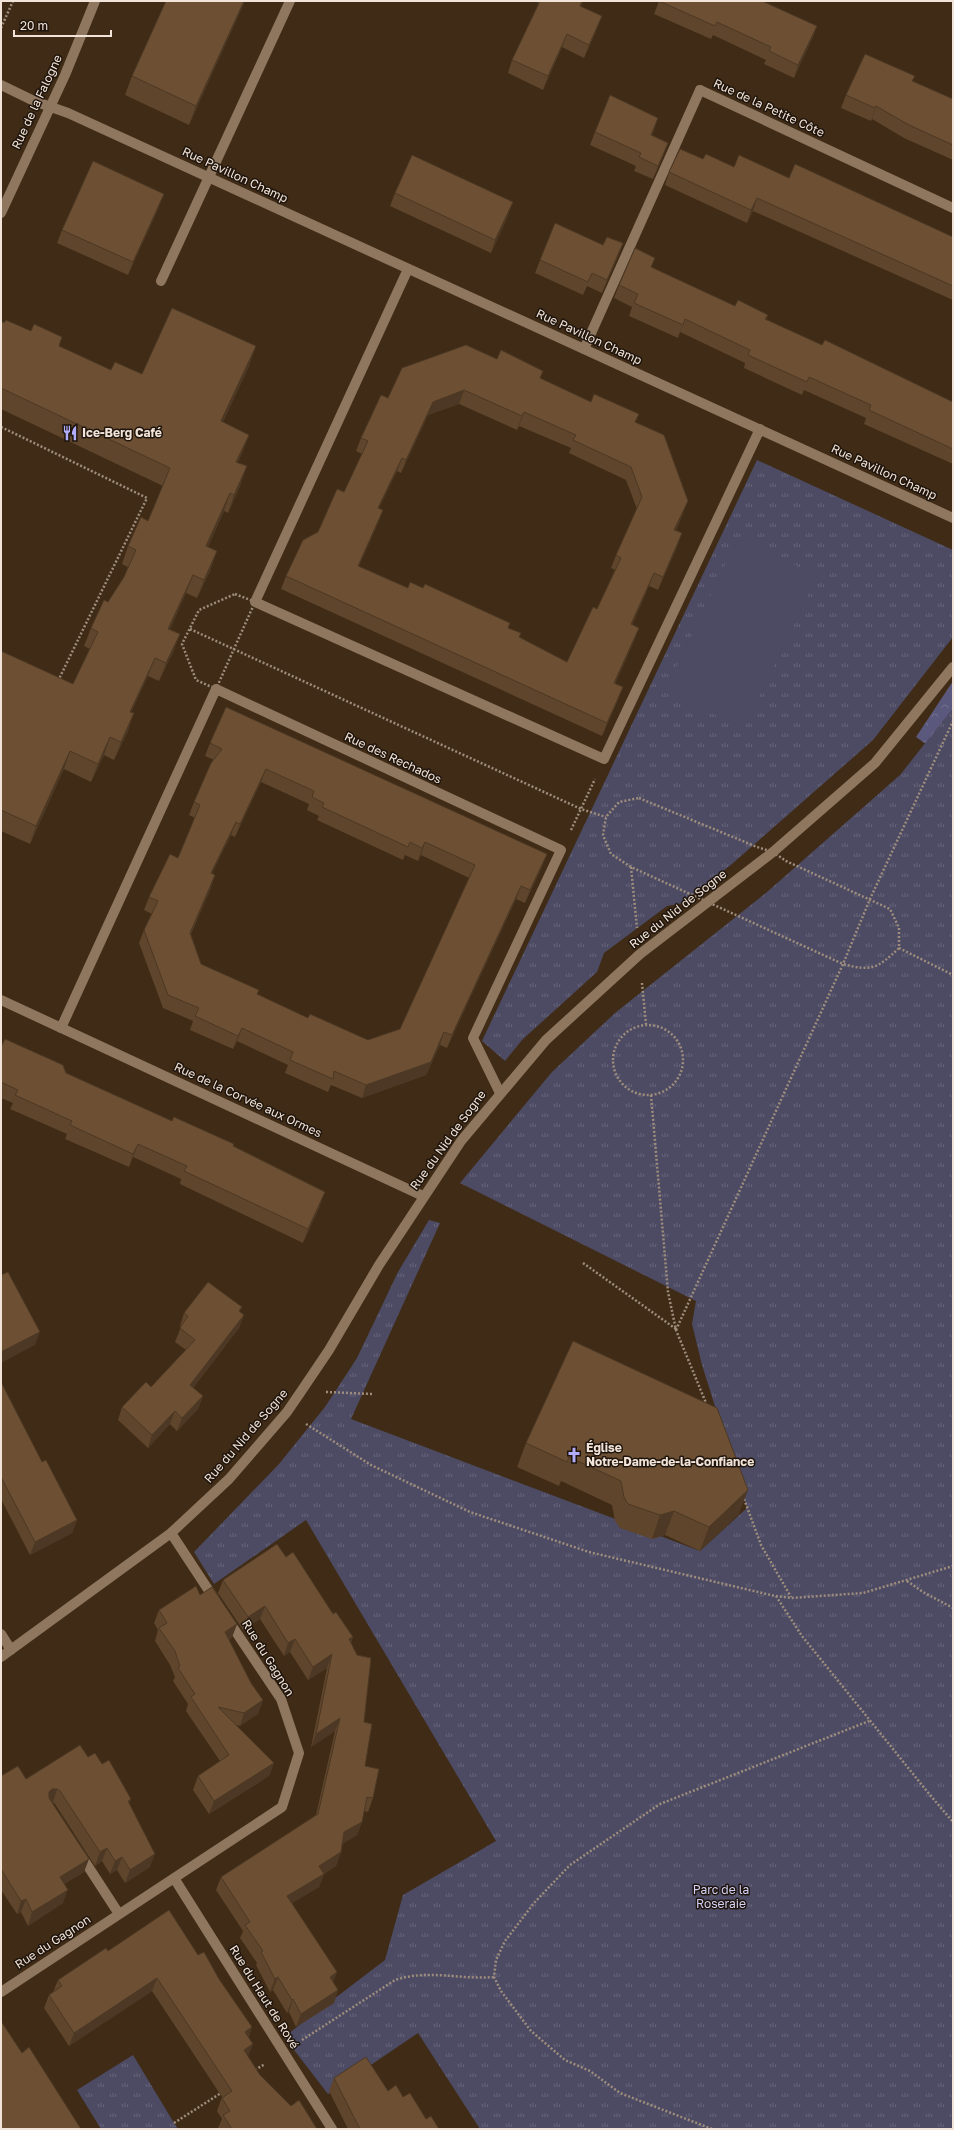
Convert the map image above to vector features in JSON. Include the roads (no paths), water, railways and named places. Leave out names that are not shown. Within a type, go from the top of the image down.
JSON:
[{"type":"street","name":"Rue de la Falogne","points":[[1,213],[50,108],[95,1]]},
{"type":"street","points":[[161,281],[290,1]]},
{"type":"street","name":"Rue Pavillon Champ","points":[[1,85],[50,108],[68,113],[953,518]]},
{"type":"street","name":"Rue de la Petite Côte","points":[[584,349],[700,90],[953,208]]},
{"type":"street","points":[[408,269],[255,602],[604,759],[760,429]]},
{"type":"street","name":"Rue du Nid de Sogne","points":[[1,1657],[170,1533],[229,1479],[287,1412],[329,1350],[379,1265],[423,1196],[461,1141],[546,1040],[640,954],[773,852],[875,763],[953,667]]},
{"type":"street","name":"Rue des Rechados","points":[[61,1028],[216,689],[561,850],[473,1038],[500,1093]]},
{"type":"street","name":"Rue de la Corvée aux Ormes","points":[[1,1000],[423,1196]]},
{"type":"street","name":"Rue du Gagnon","points":[[1,1992],[282,1807],[299,1753],[281,1699],[170,1533]]},
{"type":"street","points":[[1,1634],[11,1650]]},
{"type":"street","points":[[76,1848],[119,1914]]},
{"type":"street","name":"Rue du Haut de Rové","points":[[174,1878],[332,2129]]},
{"type":"place","name":"Ice-Berg Café","points":[[70,433]]},
{"type":"place","name":"Église Notre-Dame-de-la-Confiance","points":[[574,1455]]},
{"type":"park label","name":"Parc de la Roseraie","points":[[721,1897]]}]
